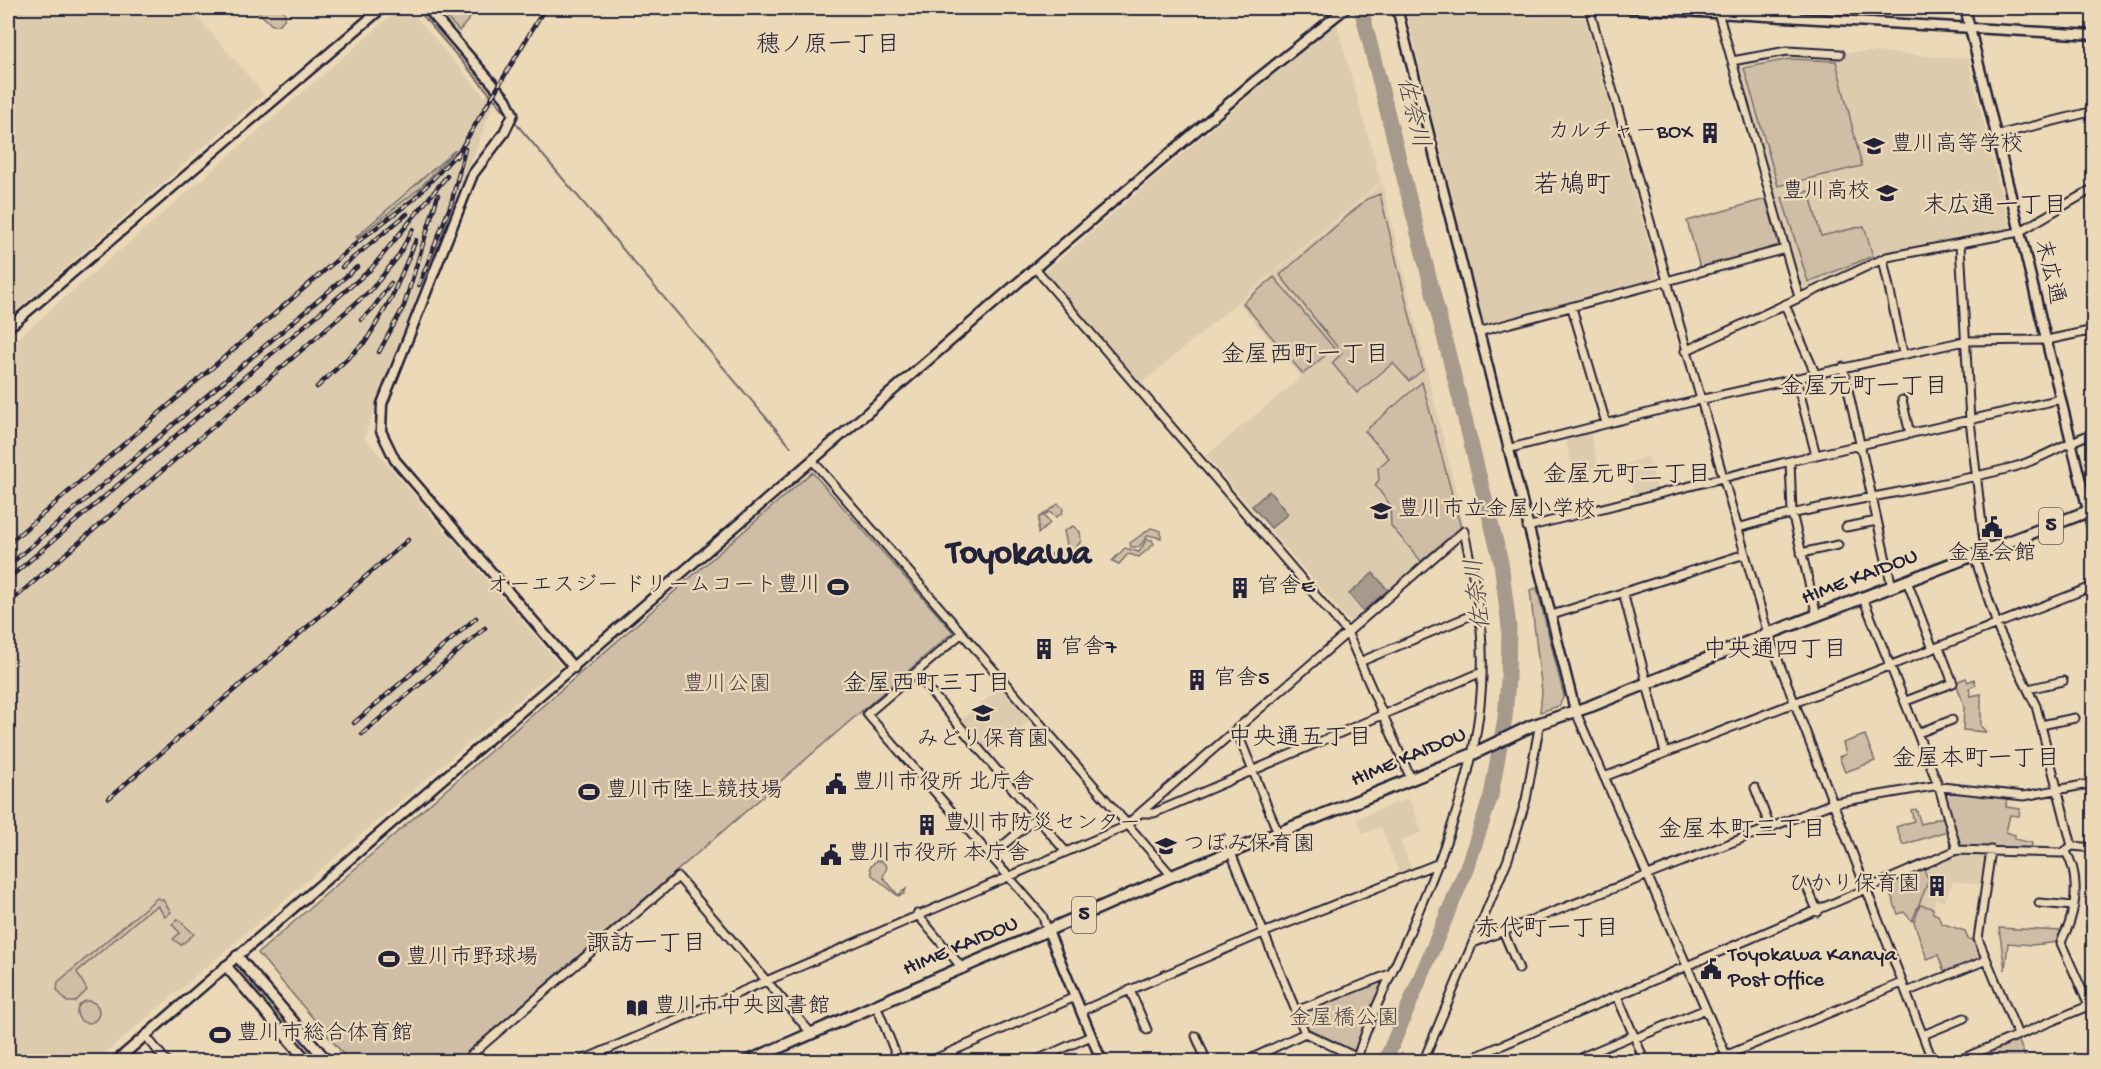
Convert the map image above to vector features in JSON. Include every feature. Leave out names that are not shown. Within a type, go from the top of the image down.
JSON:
[{"type":"main road","name":"HIME KAIDOU","points":[[746,1062],[1172,876],[1473,754],[1536,724],[1646,684],[1768,634],[2091,510]]},
{"type":"main road","points":[[237,956],[328,1062]]},
{"type":"main road","points":[[226,966],[308,1062]]},
{"type":"street","points":[[8,328],[382,8]]},
{"type":"street","points":[[427,8],[506,99],[513,114],[512,123],[473,174],[382,404],[381,431],[395,460],[574,668]]},
{"type":"street","points":[[1397,8],[1575,710],[1728,1058]]},
{"type":"street","points":[[1589,8],[1699,400],[1768,634],[1933,1062]]},
{"type":"street","points":[[1629,8],[2094,34]]},
{"type":"street","points":[[1795,8],[1797,17]]},
{"type":"street","name":"末広通","points":[[1965,8],[2071,440],[2091,510],[2094,535]]},
{"type":"street","points":[[115,1062],[1035,268],[1344,9]]},
{"type":"street","points":[[1718,12],[1798,297]]},
{"type":"street","points":[[1732,61],[1787,51],[1840,54]]},
{"type":"street","points":[[1996,135],[2094,111]]},
{"type":"street","points":[[1685,351],[1883,259],[2019,232],[2094,188]]},
{"type":"street","points":[[1960,245],[1970,420],[1985,551]]},
{"type":"street","points":[[1478,332],[1785,249]]},
{"type":"street","points":[[1883,259],[1903,354]]},
{"type":"street","points":[[1035,268],[1347,632],[1362,661],[1411,779]]},
{"type":"street","points":[[1785,305],[1815,373]]},
{"type":"street","points":[[1572,308],[1606,423]]},
{"type":"street","points":[[1508,449],[1699,400],[1965,340],[2047,340],[2094,330]]},
{"type":"street","points":[[1843,367],[1892,587]]},
{"type":"street","points":[[1796,379],[1816,455]]},
{"type":"street","points":[[1527,527],[1723,477],[2061,399]]},
{"type":"street","points":[[1902,400],[1910,434]]},
{"type":"street","points":[[1738,528],[1792,513],[2016,467],[2071,440],[2094,433]]},
{"type":"street","points":[[813,461],[1172,876]]},
{"type":"street","points":[[1790,461],[1792,513],[1817,616]]},
{"type":"street","points":[[1846,527],[1877,521]]},
{"type":"street","points":[[578,1062],[1128,824],[1464,531],[1479,612],[1482,672],[1473,754],[1462,801],[1439,863],[1357,1059]]},
{"type":"street","points":[[1801,553],[1838,545]]},
{"type":"street","points":[[1552,615],[1745,554]]},
{"type":"street","points":[[1974,555],[1997,624],[2028,689],[2041,725],[2075,883],[2074,906],[2061,943],[2091,1005],[2094,1017]]},
{"type":"street","points":[[1906,701],[1953,682],[1907,581]]},
{"type":"street","points":[[1604,777],[2094,586]]},
{"type":"street","points":[[1623,592],[1665,753]]},
{"type":"street","points":[[1863,598],[1939,787],[1958,850]]},
{"type":"street","points":[[1362,661],[1479,612]]},
{"type":"street","points":[[962,633],[867,714],[989,857],[1042,915],[1102,1062]]},
{"type":"street","points":[[1140,813],[1154,813],[1482,672]]},
{"type":"street","points":[[915,673],[1066,852]]},
{"type":"street","points":[[2028,689],[2063,681]]},
{"type":"street","points":[[2041,725],[2075,718]]},
{"type":"street","points":[[1918,733],[1952,720]]},
{"type":"street","points":[[1423,1062],[1514,842],[1526,800],[1536,724]]},
{"type":"street","points":[[1236,729],[1278,833]]},
{"type":"street","points":[[1473,943],[1833,803],[1939,787],[2024,796],[2094,783]]},
{"type":"street","points":[[1755,788],[1770,827]]},
{"type":"street","points":[[989,857],[1037,817]]},
{"type":"street","points":[[1463,1062],[1818,912],[1958,850],[2033,854],[2094,848]]},
{"type":"street","points":[[1991,850],[1978,939],[2018,1035]]},
{"type":"street","points":[[1231,853],[1305,1033],[1357,1059],[1366,1061]]},
{"type":"street","points":[[1081,1011],[1263,933],[1439,863]]},
{"type":"street","points":[[463,1062],[678,877],[811,1033]]},
{"type":"street","points":[[1806,885],[1818,912]]},
{"type":"street","points":[[2040,903],[2074,906]]},
{"type":"street","points":[[917,914],[963,969]]},
{"type":"street","points":[[1503,931],[1519,969]]},
{"type":"street","points":[[1906,992],[1987,960]]},
{"type":"street","points":[[1296,1011],[1392,973]]},
{"type":"street","points":[[1710,1062],[1728,1058],[1902,983]]},
{"type":"street","points":[[1130,990],[1147,1030]]},
{"type":"street","points":[[1617,996],[1645,1062]]},
{"type":"street","points":[[928,1062],[1075,997]]},
{"type":"street","points":[[876,1005],[899,1062]]},
{"type":"street","points":[[1954,1062],[2091,1005]]},
{"type":"street","points":[[1584,1056],[1706,1008]]},
{"type":"street","points":[[1923,1035],[1964,1018]]},
{"type":"street","points":[[1244,1062],[1305,1033]]},
{"type":"street","points":[[145,1035],[167,1062]]},
{"type":"street","points":[[1032,1062],[1092,1036]]},
{"type":"street","points":[[1196,1036],[1207,1062]]},
{"type":"shaded area","points":[[8,8],[190,8],[264,94],[8,318]]},
{"type":"shaded area","points":[[400,8],[409,9],[485,97],[489,90],[496,98],[364,437],[560,665],[96,1061],[8,1061],[8,347]]},
{"type":"shaded area","points":[[1408,8],[1451,8],[1585,18],[1659,281],[1489,326],[1483,322],[1406,10]]},
{"type":"shaded area","points":[[1336,22],[1381,182],[1142,383],[1044,273]]},
{"type":"shaded area","name":"豊川高等学校","points":[[1787,52],[1877,52],[1968,59],[2010,230],[2008,233],[1882,256],[1804,293],[1800,291],[1736,62]]},
{"type":"shaded area","points":[[1382,183],[1465,529],[1354,627],[1206,456],[1301,377],[1239,303]]},
{"type":"shaded area","points":[[1590,433],[1599,469],[1574,474],[1565,439]]},
{"type":"shaded area","points":[[1648,457],[1657,491],[1635,496],[1625,464]]},
{"type":"shaded area","points":[[1269,491],[1288,514],[1271,528],[1252,506]]},
{"type":"shaded area","points":[[1373,573],[1388,590],[1363,611],[1349,594]]},
{"type":"shaded area","points":[[1001,687],[1029,721],[988,756],[960,721]]},
{"type":"shaded area","points":[[1409,798],[1422,832],[1400,841],[1412,871],[1400,876],[1381,827],[1363,834],[1357,819]]},
{"type":"shaded area","points":[[1957,853],[1986,853],[1988,856],[1984,885],[1953,881],[1944,902],[1936,899],[1933,908],[1919,905],[1929,880],[1923,868]]},
{"type":"green space","points":[[254,8],[284,8],[285,18],[279,25],[272,25]]},
{"type":"green space","points":[[438,8],[471,8],[476,11],[459,31]]},
{"type":"green space","points":[[1790,59],[1836,61],[1862,166],[1778,186],[1744,68]]},
{"type":"green space","points":[[455,150],[420,188],[356,237]]},
{"type":"green space","points":[[1809,191],[1821,236],[1864,226],[1873,256],[1808,282],[1782,198]]},
{"type":"green space","points":[[1380,194],[1423,370],[1409,381],[1393,363],[1357,393],[1332,363],[1342,353],[1280,275],[1367,199]]},
{"type":"green space","points":[[1766,199],[1779,245],[1700,268],[1687,221]]},
{"type":"green space","points":[[1274,277],[1334,348],[1303,374],[1243,303]]},
{"type":"green space","points":[[1422,382],[1461,528],[1421,561],[1391,526],[1390,505],[1375,485],[1379,480],[1378,468],[1389,458],[1365,431]]},
{"type":"green space","name":"豊川公園","points":[[812,472],[953,632],[457,1061],[349,1061],[258,953]]},
{"type":"green space","points":[[1058,504],[1063,508],[1062,513],[1056,517],[1049,512],[1044,516],[1050,523],[1038,534],[1039,518]]},
{"type":"green space","points":[[1073,526],[1080,532],[1081,541],[1076,548],[1068,552],[1068,558],[1058,563],[1049,553],[1057,556],[1063,553],[1067,545],[1064,531]]},
{"type":"green space","points":[[1151,528],[1161,531],[1161,538],[1148,535],[1139,547],[1131,547],[1130,543]]},
{"type":"green space","points":[[1147,539],[1152,540],[1154,544],[1139,557],[1128,554],[1119,564],[1112,561],[1125,548],[1139,552]]},
{"type":"green space","points":[[1537,588],[1564,696],[1559,706],[1540,712],[1542,692],[1530,590]]},
{"type":"green space","points":[[1966,678],[1968,682],[1974,679],[1976,685],[1969,688],[1971,696],[1981,694],[1981,726],[1986,732],[1963,730],[1964,706],[1956,682]]},
{"type":"green space","points":[[1865,735],[1875,761],[1845,772],[1839,757],[1846,754],[1843,743]]},
{"type":"green space","points":[[1946,790],[2007,797],[2006,807],[2020,809],[2019,816],[2010,815],[2006,832],[2015,835],[2015,839],[2032,843],[2031,851],[1962,848],[1943,793]]},
{"type":"green space","points":[[1916,809],[1921,824],[1946,816],[1950,830],[1903,845],[1896,827],[1914,821],[1911,810]]},
{"type":"green space","points":[[876,861],[882,861],[887,867],[883,877],[898,895],[906,889],[904,894],[898,896],[872,875],[870,867]]},
{"type":"green space","points":[[1923,868],[1929,880],[1912,921],[1904,912],[1898,914],[1887,884]]},
{"type":"green space","points":[[157,898],[163,900],[171,912],[165,917],[158,906],[147,912],[77,972],[87,990],[75,1002],[67,1002],[57,990],[58,982]]},
{"type":"green space","points":[[1920,905],[1933,908],[1933,913],[1938,915],[1941,923],[1965,931],[1968,939],[1975,940],[1981,960],[1945,974],[1938,955],[1927,959],[1914,922]]},
{"type":"green space","points":[[178,919],[194,934],[181,945],[173,939],[180,933],[172,924]]},
{"type":"green space","points":[[1999,928],[2063,931],[2058,942],[2033,945],[2008,943],[2005,970]]},
{"type":"green space","name":"金屋橋公園","points":[[1382,981],[1384,984],[1354,1051],[1307,1028],[1303,1012]]},
{"type":"green space","points":[[88,1001],[96,1004],[99,1012],[96,1020],[88,1023],[80,1020],[77,1012],[80,1004]]},
{"type":"green space","points":[[2018,1039],[2027,1061],[1964,1061]]},
{"type":"waterway","points":[[416,8],[509,116]]},
{"type":"waterway","name":"佐奈川","points":[[1361,8],[1501,562],[1509,627],[1505,718],[1491,796],[1468,865],[1385,1062]]},
{"type":"waterway","points":[[513,120],[791,447]]},
{"type":"railway","points":[[456,157],[545,8]]},
{"type":"railway","points":[[419,285],[451,204],[465,149]]},
{"type":"railway","points":[[8,544],[360,240],[414,199],[460,150]]},
{"type":"railway","points":[[8,579],[371,269],[447,176]]},
{"type":"railway","points":[[379,352],[404,306],[438,195]]},
{"type":"railway","points":[[342,267],[407,214]]},
{"type":"railway","points":[[8,604],[371,290],[397,258],[413,229]]},
{"type":"railway","points":[[317,387],[366,341],[391,299],[416,240]]},
{"type":"railway","points":[[8,566],[357,267]]},
{"type":"railway","points":[[361,320],[391,283]]},
{"type":"railway","points":[[109,798],[408,540]]},
{"type":"railway","points":[[354,723],[476,618]]},
{"type":"railway","points":[[362,734],[485,628]]},
{"type":"place","name":"カルチャーBOX","points":[[1710,133]]},
{"type":"place","name":"豊川高等学校","points":[[1874,146]]},
{"type":"place","name":"豊川高校","points":[[1887,193]]},
{"type":"place","name":"豊川市立金屋小学校","points":[[1381,511]]},
{"type":"place","name":"金屋会館","points":[[1992,527]]},
{"type":"place","name":"オーエスジー ドリームコート豊川","points":[[838,587]]},
{"type":"place","name":"官舎E","points":[[1240,588]]},
{"type":"place","name":"官舎7","points":[[1044,649]]},
{"type":"place","name":"官舎5","points":[[1197,680]]},
{"type":"place","name":"みどり保育園","points":[[983,713]]},
{"type":"place","name":"豊川市役所 北庁舎","points":[[836,784]]},
{"type":"place","name":"豊川市陸上競技場","points":[[589,792]]},
{"type":"place","name":"豊川市防災センター","points":[[927,825]]},
{"type":"place","name":"つぼみ保育園","points":[[1166,846]]},
{"type":"place","name":"豊川市役所 本庁舎","points":[[831,855]]},
{"type":"place","name":"ひかり保育園","points":[[1937,886]]},
{"type":"place","name":"豊川市野球場","points":[[389,959]]},
{"type":"place","name":"Toyokawa Kanaya Post Office","points":[[1711,969]]},
{"type":"place","name":"豊川市中央図書館","points":[[637,1008]]},
{"type":"place","name":"豊川市総合体育館","points":[[220,1035]]},
{"type":"district","name":"穂ノ原一丁目","points":[[828,46]]},
{"type":"district","name":"若鳩町","points":[[1572,187]]},
{"type":"district","name":"末広通一丁目","points":[[1995,207]]},
{"type":"district","name":"金屋西町一丁目","points":[[1305,356]]},
{"type":"district","name":"金屋元町一丁目","points":[[1864,388]]},
{"type":"district","name":"金屋元町二丁目","points":[[1627,476]]},
{"type":"district","name":"Toyokawa","points":[[1019,556]]},
{"type":"district","name":"中央通四丁目","points":[[1775,651]]},
{"type":"district","name":"金屋西町三丁目","points":[[927,685]]},
{"type":"district","name":"中央通五丁目","points":[[1300,739]]},
{"type":"district","name":"金屋本町一丁目","points":[[1976,760]]},
{"type":"district","name":"金屋本町三丁目","points":[[1742,831]]},
{"type":"district","name":"赤代町一丁目","points":[[1547,930]]},
{"type":"district","name":"諏訪一丁目","points":[[646,945]]}]
